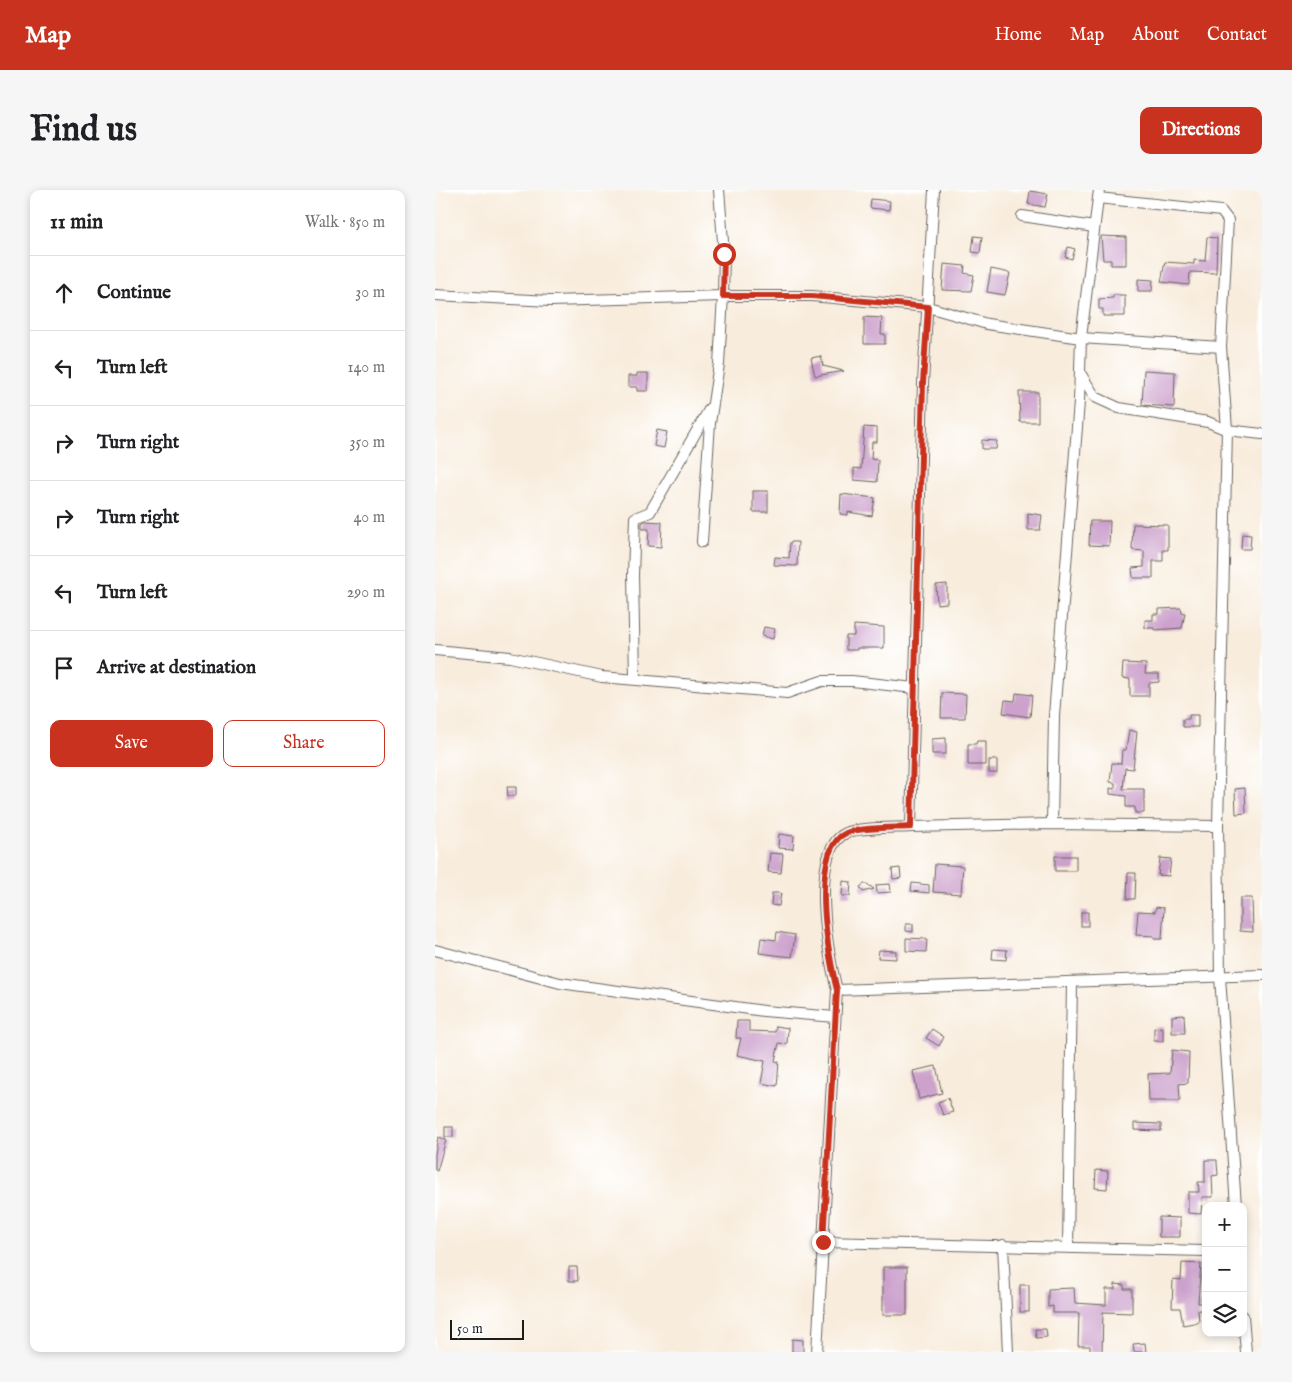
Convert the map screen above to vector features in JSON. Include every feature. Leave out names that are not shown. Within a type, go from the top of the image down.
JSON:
[{"type":"street","points":[[702,542],[709,423],[719,364],[723,296],[724,254],[719,190]]},
{"type":"street","points":[[911,827],[923,383],[934,190]]},
{"type":"street","points":[[1053,824],[1054,716],[1081,338],[1098,194],[1221,211],[1228,220],[1229,231],[1221,347],[1227,430],[1218,826],[1220,977],[1236,1202]]},
{"type":"street","points":[[1022,216],[1094,227]]},
{"type":"street","points":[[435,295],[550,301],[723,296],[812,296],[928,307],[987,324],[1081,338],[1221,347]]},
{"type":"street","points":[[1080,373],[1095,397],[1119,408],[1208,422],[1227,430],[1262,434]]},
{"type":"street","points":[[635,678],[633,575],[635,518],[650,512],[713,402]]},
{"type":"street","points":[[435,650],[510,657],[602,677],[635,678],[787,692],[822,681],[852,681],[914,688]]},
{"type":"street","points":[[817,1352],[837,990],[828,956],[823,914],[826,871],[832,846],[838,837],[847,832],[911,827],[1053,824],[1218,826]]},
{"type":"street","points":[[435,950],[560,983],[764,1011],[835,1017]]},
{"type":"street","points":[[837,990],[1262,975]]},
{"type":"street","points":[[1068,1247],[1072,983]]},
{"type":"street","points":[[823,1242],[1202,1251]]},
{"type":"street","points":[[1003,1245],[1008,1352]]},
{"type":"street","points":[[1245,1337],[1246,1352]]},
{"type":"building","points":[[1030,191],[1048,194],[1045,207],[1028,204]]},
{"type":"building","points":[[871,199],[890,201],[889,210],[870,208]]},
{"type":"building","points":[[974,236],[982,237],[980,253],[972,252]]},
{"type":"building","points":[[1101,236],[1126,237],[1126,265],[1111,265],[1111,260],[1103,260]]},
{"type":"building","points":[[1207,237],[1217,238],[1216,273],[1190,272],[1189,285],[1161,282],[1165,262],[1194,264],[1194,260],[1205,261]]},
{"type":"building","points":[[1068,247],[1075,249],[1072,259],[1065,257]]},
{"type":"building","points":[[944,264],[965,266],[964,273],[974,275],[971,291],[942,290]]},
{"type":"building","points":[[991,269],[1010,273],[1005,295],[987,292]]},
{"type":"building","points":[[1138,279],[1153,280],[1152,291],[1138,291]]},
{"type":"building","points":[[1113,295],[1125,295],[1125,316],[1103,316],[1103,309],[1099,309],[1099,299],[1113,298]]},
{"type":"building","points":[[864,317],[882,318],[881,334],[885,334],[885,344],[864,344]]},
{"type":"building","points":[[821,356],[823,366],[844,371],[815,376],[811,358]]},
{"type":"building","points":[[1144,370],[1175,372],[1174,407],[1142,405]]},
{"type":"building","points":[[637,373],[648,373],[648,391],[637,391],[637,387],[628,387],[628,376],[637,376]]},
{"type":"building","points":[[1019,392],[1038,392],[1038,422],[1020,422]]},
{"type":"building","points":[[864,427],[877,428],[877,442],[872,442],[871,459],[878,460],[877,482],[854,480],[854,468],[861,469]]},
{"type":"building","points":[[657,430],[667,432],[664,448],[654,446]]},
{"type":"building","points":[[982,440],[997,441],[996,449],[982,449]]},
{"type":"building","points":[[753,491],[768,491],[768,512],[753,512]]},
{"type":"building","points":[[841,494],[875,498],[872,516],[848,512],[848,515],[840,514]]},
{"type":"building","points":[[1028,513],[1042,515],[1040,530],[1028,530]]},
{"type":"building","points":[[645,521],[662,522],[661,547],[648,546],[649,529],[642,529],[642,523]]},
{"type":"building","points":[[1090,521],[1110,521],[1109,546],[1089,545]]},
{"type":"building","points":[[1133,524],[1168,525],[1168,550],[1163,550],[1163,561],[1153,561],[1153,578],[1133,578],[1132,568],[1144,567],[1144,551],[1132,550]]},
{"type":"building","points":[[1242,534],[1251,535],[1250,549],[1241,549]]},
{"type":"building","points":[[790,542],[798,542],[797,566],[774,565],[775,557],[789,558]]},
{"type":"building","points":[[947,584],[947,603],[937,604],[936,585]]},
{"type":"building","points":[[1181,608],[1182,613],[1185,613],[1182,628],[1154,630],[1154,628],[1145,628],[1145,620],[1153,620],[1153,614],[1159,614],[1159,609]]},
{"type":"building","points":[[854,625],[884,627],[884,648],[846,650],[846,636],[854,636]]},
{"type":"building","points":[[764,627],[775,629],[773,639],[762,636]]},
{"type":"building","points":[[1123,663],[1146,664],[1145,674],[1159,674],[1159,682],[1149,683],[1149,696],[1130,696],[1130,679],[1122,678]]},
{"type":"building","points":[[942,693],[966,694],[965,718],[941,718]]},
{"type":"building","points":[[1016,693],[1032,695],[1030,717],[1003,713],[1005,700],[1015,701]]},
{"type":"building","points":[[1189,715],[1198,715],[1198,727],[1183,727],[1183,719],[1189,719]]},
{"type":"building","points":[[1129,730],[1137,732],[1133,769],[1125,768],[1123,789],[1144,789],[1144,813],[1135,813],[1135,807],[1126,807],[1126,796],[1110,794],[1110,788],[1115,789],[1115,783],[1110,782],[1112,763],[1121,764],[1122,750],[1126,750]]},
{"type":"building","points":[[946,738],[946,754],[932,754],[932,739]]},
{"type":"building","points":[[977,741],[986,741],[986,765],[968,765],[968,744],[976,744]]},
{"type":"building","points":[[989,760],[997,760],[997,773],[989,773]]},
{"type":"building","points":[[507,787],[516,787],[516,796],[508,796]]},
{"type":"building","points":[[1245,788],[1246,813],[1236,814],[1235,789]]},
{"type":"building","points":[[779,834],[794,836],[793,849],[778,848]]},
{"type":"building","points":[[770,853],[783,854],[781,873],[768,872]]},
{"type":"building","points":[[1055,856],[1076,856],[1076,871],[1055,871]]},
{"type":"building","points":[[1160,858],[1171,859],[1169,876],[1158,875]]},
{"type":"building","points":[[935,864],[963,866],[961,894],[933,892]]},
{"type":"building","points":[[900,868],[901,878],[893,879],[892,869]]},
{"type":"building","points":[[1128,873],[1136,873],[1135,899],[1127,899]]},
{"type":"building","points":[[843,881],[851,882],[850,896],[842,896]]},
{"type":"building","points":[[912,883],[929,885],[929,893],[911,891]]},
{"type":"building","points":[[864,884],[874,889],[863,892],[860,887]]},
{"type":"building","points":[[890,884],[891,892],[877,893],[876,885]]},
{"type":"building","points":[[772,893],[781,893],[779,906],[771,905]]},
{"type":"building","points":[[1240,898],[1252,898],[1253,932],[1240,931]]},
{"type":"building","points":[[1156,907],[1164,908],[1162,939],[1154,939],[1154,936],[1136,935],[1138,911],[1155,912]]},
{"type":"building","points":[[1081,912],[1088,912],[1088,926],[1081,926]]},
{"type":"building","points":[[906,924],[913,924],[913,932],[906,931]]},
{"type":"building","points":[[777,932],[795,935],[792,957],[759,953],[761,938],[776,940]]},
{"type":"building","points":[[906,938],[927,939],[926,952],[906,951]]},
{"type":"building","points":[[993,949],[1007,950],[1006,960],[992,959]]},
{"type":"building","points":[[879,950],[896,951],[896,959],[878,958]]},
{"type":"building","points":[[1184,1015],[1185,1033],[1172,1033],[1172,1016]]},
{"type":"building","points":[[737,1021],[749,1021],[749,1031],[775,1032],[776,1026],[788,1028],[787,1044],[779,1043],[775,1061],[779,1062],[777,1086],[761,1083],[765,1061],[737,1055],[741,1038],[736,1038]]},
{"type":"building","points":[[1163,1027],[1163,1041],[1154,1041],[1154,1028]]},
{"type":"building","points":[[932,1029],[944,1037],[939,1046],[926,1038]]},
{"type":"building","points":[[1172,1050],[1189,1052],[1188,1083],[1179,1084],[1180,1101],[1149,1101],[1148,1074],[1170,1073]]},
{"type":"building","points":[[936,1066],[942,1093],[919,1099],[913,1071]]},
{"type":"building","points":[[948,1098],[953,1112],[943,1115],[938,1102]]},
{"type":"building","points":[[1134,1123],[1161,1124],[1161,1131],[1134,1130]]},
{"type":"building","points":[[445,1127],[453,1127],[453,1137],[445,1137]]},
{"type":"building","points":[[438,1137],[446,1140],[437,1171],[435,1170],[435,1154]]},
{"type":"building","points":[[1205,1160],[1217,1160],[1218,1175],[1212,1176],[1213,1197],[1202,1197],[1201,1214],[1188,1213],[1188,1192],[1199,1192],[1198,1182],[1205,1182]]},
{"type":"building","points":[[1096,1170],[1108,1171],[1107,1189],[1095,1188]]},
{"type":"building","points":[[1159,1217],[1180,1218],[1180,1237],[1159,1237]]},
{"type":"building","points":[[1182,1263],[1201,1264],[1198,1303],[1202,1303],[1202,1310],[1198,1310],[1199,1322],[1183,1325],[1180,1308],[1172,1308],[1173,1279],[1181,1280]]},
{"type":"building","points":[[569,1267],[577,1267],[578,1281],[569,1281]]},
{"type":"building","points":[[883,1267],[907,1267],[907,1315],[883,1315]]},
{"type":"building","points":[[1115,1284],[1124,1285],[1124,1289],[1132,1289],[1132,1313],[1103,1312],[1102,1352],[1090,1352],[1090,1346],[1078,1346],[1079,1313],[1053,1313],[1053,1306],[1048,1307],[1048,1289],[1074,1288],[1075,1303],[1106,1305],[1106,1289],[1115,1289]]},
{"type":"building","points":[[1020,1285],[1029,1285],[1029,1312],[1020,1312]]},
{"type":"building","points":[[1035,1329],[1046,1329],[1047,1337],[1036,1338]]},
{"type":"building","points":[[792,1339],[803,1340],[803,1352],[792,1352]]},
{"type":"building","points":[[1145,1343],[1146,1352],[1134,1352],[1133,1344]]},
{"type":"route","points":[[724,254],[723,296],[812,296],[928,307],[923,383],[911,827],[847,832],[838,837],[832,846],[826,871],[823,914],[828,956],[837,990],[823,1242]]}]
